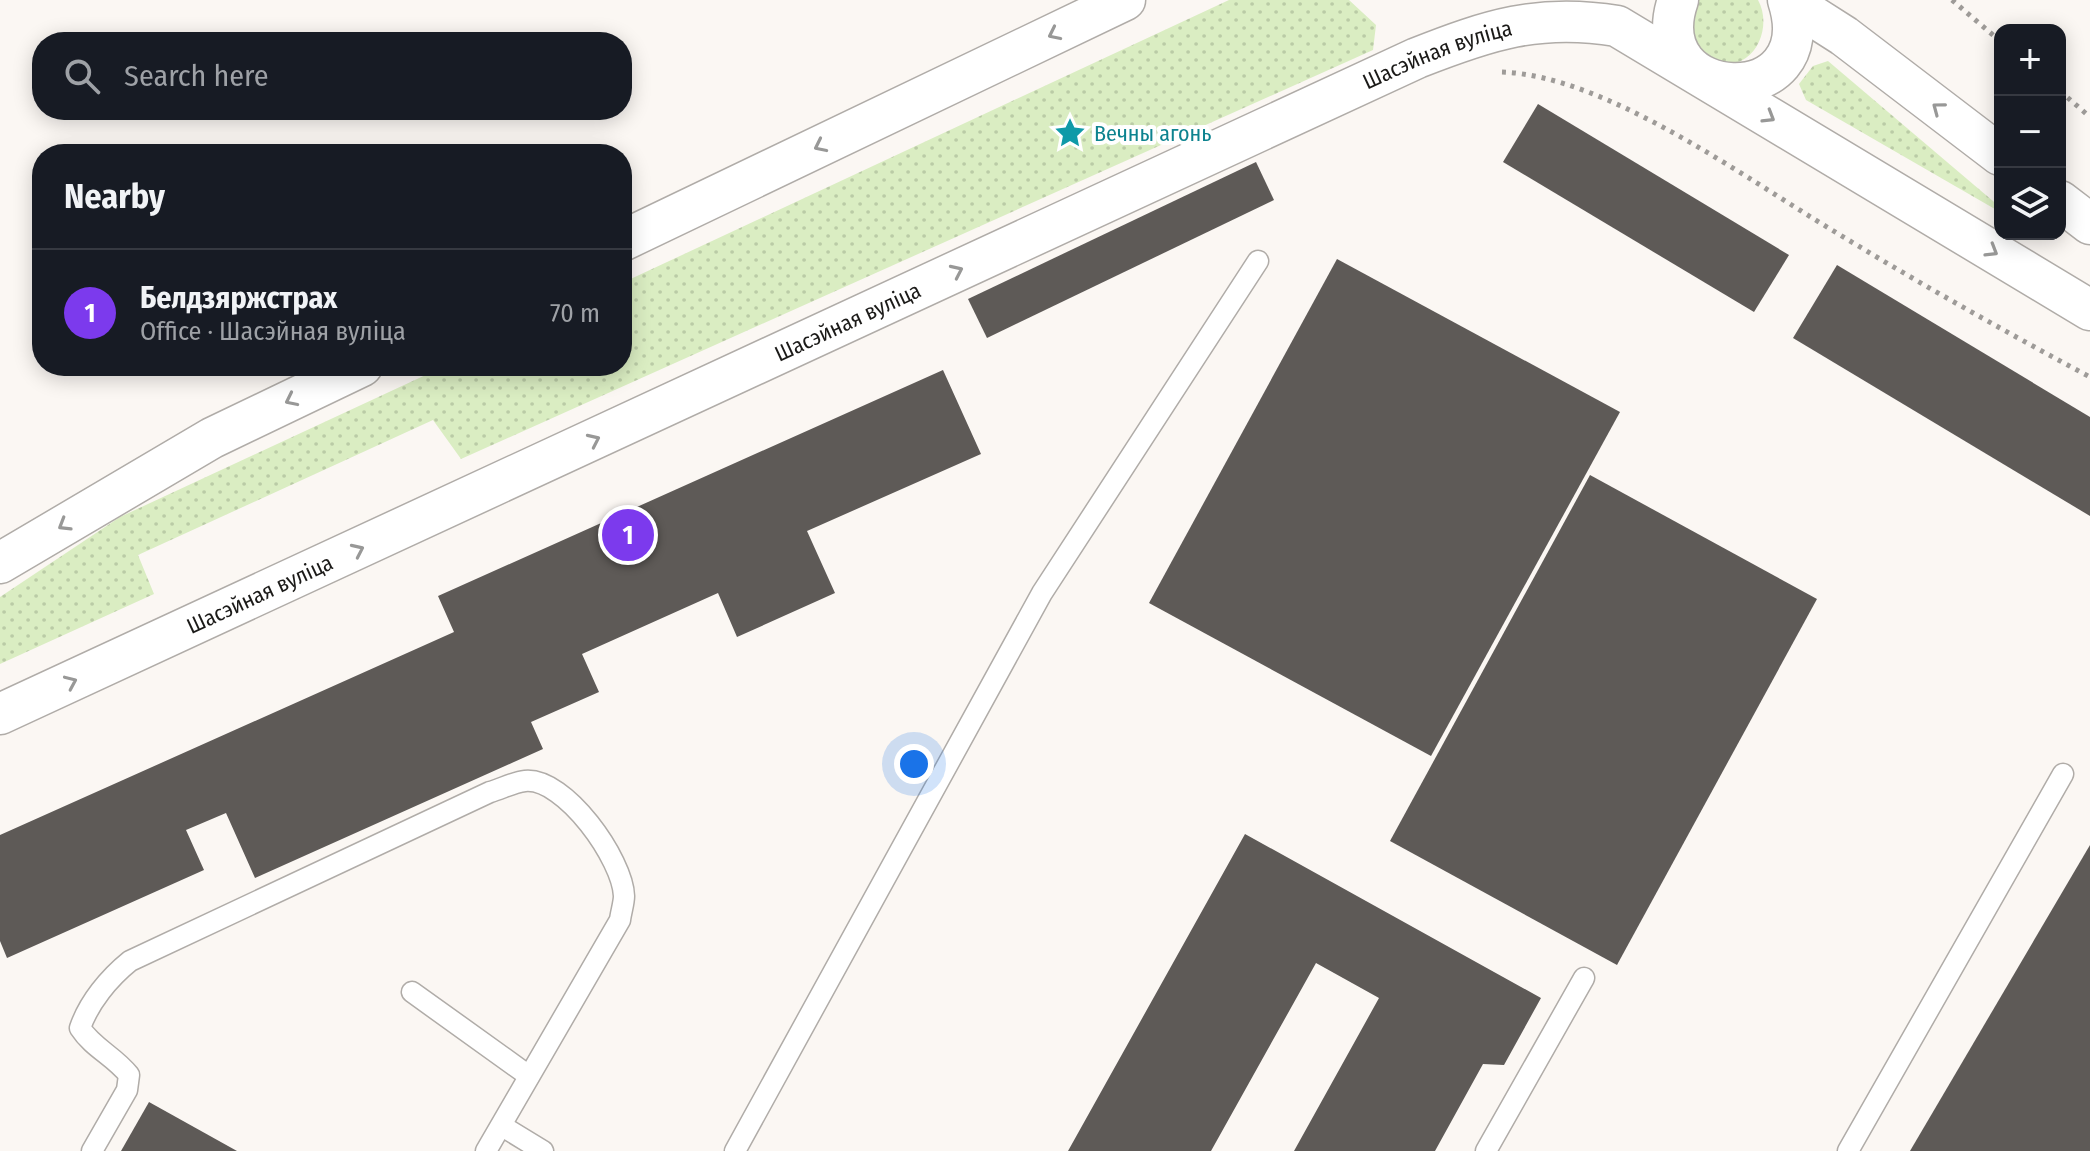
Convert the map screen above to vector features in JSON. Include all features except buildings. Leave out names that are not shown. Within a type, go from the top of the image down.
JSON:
[{"type":"street","points":[[632,236],[1125,0]]},
{"type":"street","name":"Шасэйная вуліца","points":[[1678,0],[1673,14],[1675,42],[1685,62],[1702,77],[1726,85],[1749,84],[1769,75],[1782,63],[1793,40],[1796,23],[1789,0]]},
{"type":"street","name":"Шасэйная вуліца","points":[[1789,0],[1844,36],[1994,150]]},
{"type":"street","name":"Шасэйная вуліца","points":[[0,714],[1417,58],[1486,31],[1575,19],[1617,26],[2090,310]]},
{"type":"street","points":[[2066,206],[2090,224]]},
{"type":"street","points":[[0,563],[212,438],[341,376]]},
{"type":"lane","points":[[735,1151],[1042,593],[1258,261]]},
{"type":"lane","points":[[1848,1151],[2063,774]]},
{"type":"lane","points":[[92,1151],[127,1090],[129,1075],[89,1041],[80,1028],[84,1016],[113,974],[145,954],[490,792],[527,780],[551,788],[578,808],[617,869],[624,894],[620,920],[486,1151]]},
{"type":"lane","points":[[1486,1151],[1584,978]]},
{"type":"lane","points":[[412,992],[529,1076]]},
{"type":"lane","points":[[502,1126],[543,1151]]},
{"type":"path","points":[[1952,0],[1994,36]]},
{"type":"path","points":[[1498,72],[1529,73],[1632,110],[1968,313],[2090,377]]},
{"type":"path","points":[[2066,96],[2090,117]]},
{"type":"green space","points":[[1229,0],[1349,0],[1376,25],[1373,50],[461,459],[433,420],[138,555],[154,594],[0,664],[0,597],[120,517],[423,376],[632,376],[632,278]]},
{"type":"green space","points":[[1691,0],[1758,0],[1763,23],[1757,46],[1750,55],[1728,64],[1715,63],[1693,49]]},
{"type":"green space","points":[[1828,61],[1994,202],[1994,209],[1806,100],[1799,84],[1813,66]]},
{"type":"place","name":"Вечны агонь","points":[[1070,133]]},
{"type":"place","name":"Белдзяржстрах","points":[[628,535]]}]
